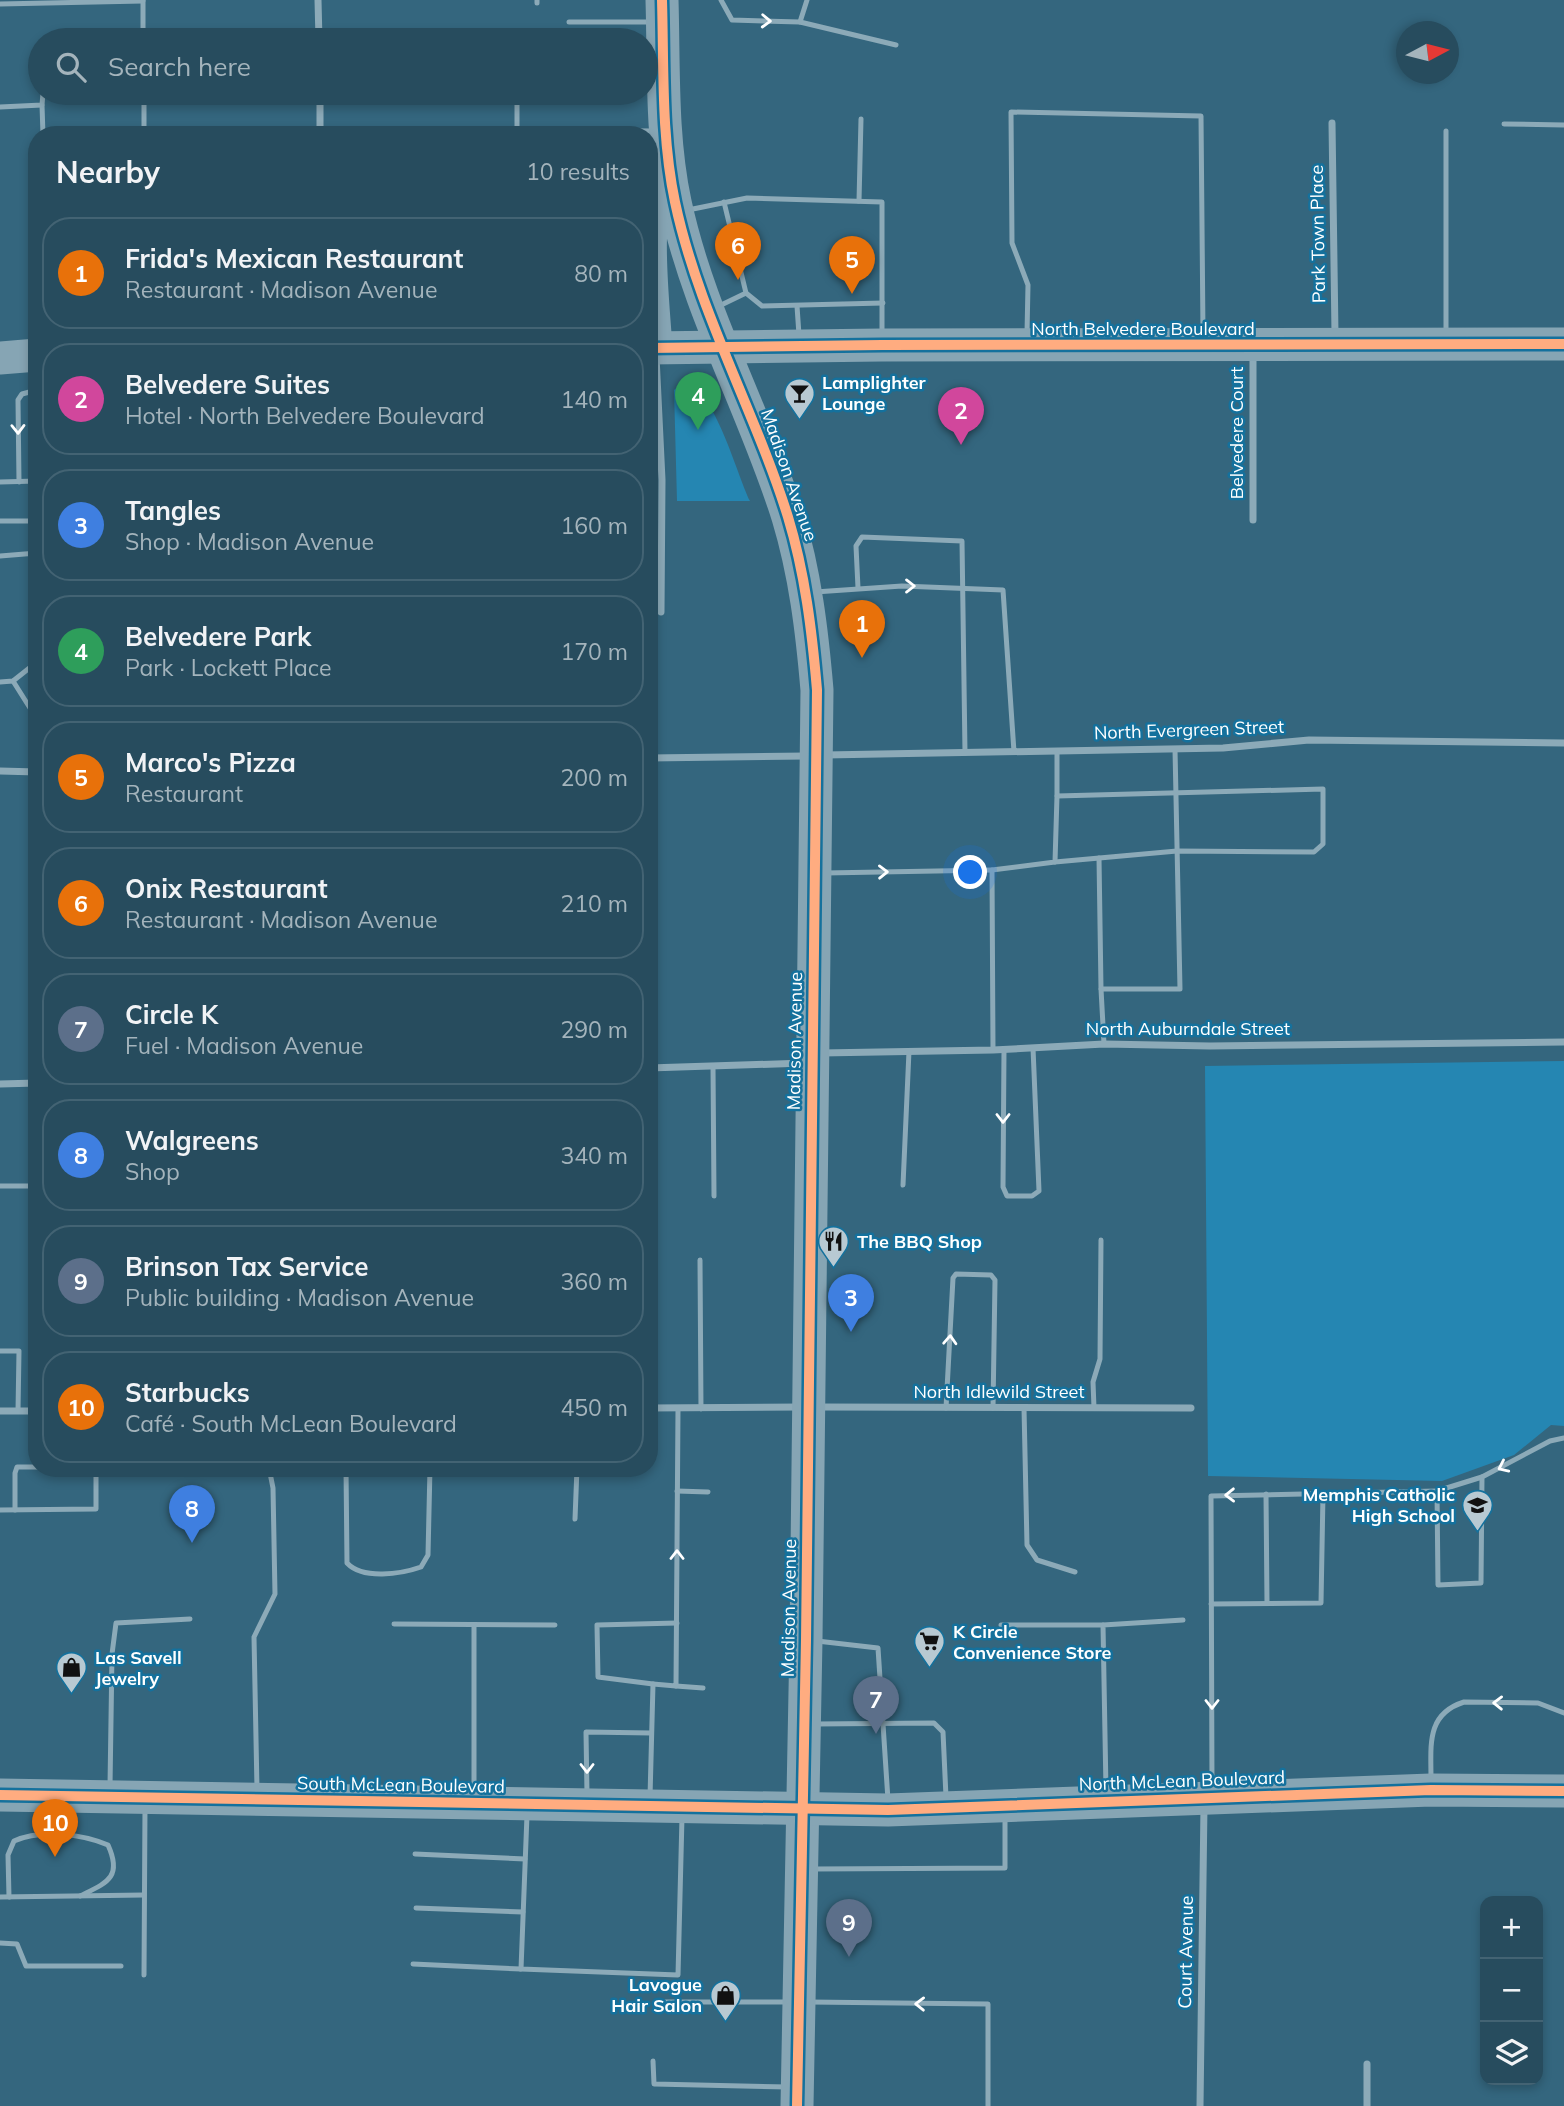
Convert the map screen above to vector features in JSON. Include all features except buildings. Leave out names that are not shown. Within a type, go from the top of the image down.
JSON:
[{"type":"street","points":[[318,0],[319,28]]},
{"type":"street","name":"Madison Avenue","points":[[663,11],[667,138],[678,212],[709,311],[779,490],[795,541],[806,593],[817,690],[807,1640],[798,2096]]},
{"type":"street","points":[[320,105],[320,126]]},
{"type":"street","name":"Park Town Place","points":[[1332,123],[1335,346]]},
{"type":"street","points":[[658,168],[667,138]]},
{"type":"street","name":"North Belvedere Boulevard","points":[[658,348],[1564,344]]},
{"type":"street","name":"Belvedere Court","points":[[1253,346],[1253,520]]},
{"type":"street","points":[[0,358],[28,356]]},
{"type":"street","points":[[658,427],[662,480],[661,612]]},
{"type":"street","name":"North Evergreen Street","points":[[658,758],[1175,749],[1309,740],[1564,743]]},
{"type":"street","points":[[0,771],[28,772]]},
{"type":"street","name":"North Auburndale Street","points":[[658,1068],[909,1051],[1004,1050],[1104,1044],[1210,1046],[1564,1042]]},
{"type":"street","points":[[0,1084],[28,1083]]},
{"type":"street","name":"North Idlewild Street","points":[[658,1409],[1191,1408]]},
{"type":"street","points":[[0,1410],[28,1411]]},
{"type":"street","name":"North McLean Boulevard","points":[[802,1808],[888,1810],[1431,1790],[1564,1791]]},
{"type":"street","name":"South McLean Boulevard","points":[[0,1795],[802,1808]]},
{"type":"street","name":"Court Avenue","points":[[1200,2106],[1208,1798]]},
{"type":"street","points":[[1367,2064],[1367,2106]]},
{"type":"lane","points":[[721,0],[732,20],[800,22],[896,45]]},
{"type":"lane","points":[[800,22],[807,0]]},
{"type":"lane","points":[[0,4],[143,1],[144,28]]},
{"type":"lane","points":[[569,22],[663,11]]},
{"type":"lane","points":[[0,107],[42,105],[43,126]]},
{"type":"lane","points":[[144,105],[144,126]]},
{"type":"lane","points":[[517,105],[517,126]]},
{"type":"lane","points":[[1027,347],[1028,285],[1012,243],[1011,112],[1201,116],[1203,346]]},
{"type":"lane","points":[[859,201],[861,119]]},
{"type":"lane","points":[[1504,124],[1564,125]]},
{"type":"lane","points":[[1446,131],[1446,345]]},
{"type":"lane","points":[[658,138],[667,138]]},
{"type":"lane","points":[[678,212],[747,198],[882,202],[882,345]]},
{"type":"lane","points":[[724,202],[746,293],[762,306],[883,303]]},
{"type":"lane","points":[[709,311],[746,293]]},
{"type":"lane","points":[[797,306],[799,347]]},
{"type":"lane","points":[[19,482],[18,400],[22,394],[28,392]]},
{"type":"lane","points":[[0,482],[28,482]]},
{"type":"lane","points":[[0,521],[28,521]]},
{"type":"lane","points":[[858,588],[857,541],[862,537],[892,536],[961,541],[965,752]]},
{"type":"lane","points":[[0,556],[28,554]]},
{"type":"lane","points":[[806,593],[858,588],[962,586],[1003,590],[1014,752]]},
{"type":"lane","points":[[0,682],[13,681],[28,669]]},
{"type":"lane","points":[[13,681],[28,700]]},
{"type":"lane","points":[[1101,989],[1180,989],[1175,749]]},
{"type":"lane","points":[[1055,862],[1057,751]]},
{"type":"lane","points":[[815,873],[992,870],[1177,851],[1314,852],[1323,844],[1323,789],[1057,796]]},
{"type":"lane","points":[[1099,858],[1104,1044]]},
{"type":"lane","points":[[992,870],[993,1050]]},
{"type":"lane","points":[[1004,1050],[1003,1187],[1007,1196],[1031,1196],[1039,1191],[1033,1048]]},
{"type":"lane","points":[[903,1185],[909,1051]]},
{"type":"lane","points":[[713,1066],[713,1196]]},
{"type":"lane","points":[[0,1186],[28,1186]]},
{"type":"lane","points":[[1094,1408],[1093,1382],[1100,1359],[1101,1240]]},
{"type":"lane","points":[[700,1260],[701,1409]]},
{"type":"lane","points":[[946,1408],[953,1278],[956,1274],[991,1275],[995,1280],[993,1408]]},
{"type":"lane","points":[[0,1351],[19,1351],[18,1411]]},
{"type":"lane","points":[[1024,1408],[1027,1545],[1037,1560],[1075,1572]]},
{"type":"lane","points":[[676,1686],[678,1409]]},
{"type":"lane","points":[[1208,1798],[1211,1496],[1437,1491],[1482,1477],[1550,1441],[1564,1438]]},
{"type":"lane","points":[[15,1510],[15,1473],[18,1467],[28,1467]]},
{"type":"lane","points":[[0,1510],[96,1509],[96,1477]]},
{"type":"lane","points":[[257,1801],[254,1637],[275,1594],[274,1488],[271,1477]]},
{"type":"lane","points":[[346,1477],[347,1563],[364,1574],[421,1567],[428,1555],[430,1477]]},
{"type":"lane","points":[[575,1519],[577,1477]]},
{"type":"lane","points":[[1437,1491],[1438,1585],[1480,1583],[1482,1477]]},
{"type":"lane","points":[[677,1491],[708,1492]]},
{"type":"lane","points":[[1266,1494],[1267,1603]]},
{"type":"lane","points":[[1211,1604],[1321,1603],[1323,1494]]},
{"type":"lane","points":[[110,1797],[112,1654],[116,1623],[190,1619]]},
{"type":"lane","points":[[1001,1625],[1103,1625],[1183,1620]]},
{"type":"lane","points":[[677,1623],[597,1625],[598,1677],[703,1688]]},
{"type":"lane","points":[[394,1624],[555,1625]]},
{"type":"lane","points":[[474,1625],[474,1803]]},
{"type":"lane","points":[[1103,1625],[1106,1800]]},
{"type":"lane","points":[[807,1640],[878,1648],[885,1722],[888,1810]]},
{"type":"lane","points":[[413,1964],[678,1975],[666,1806],[651,1733],[653,1684]]},
{"type":"lane","points":[[1431,1790],[1432,1729],[1440,1714],[1452,1705],[1464,1702],[1538,1703],[1564,1713]]},
{"type":"lane","points":[[805,1725],[934,1723],[943,1732],[947,1807]]},
{"type":"lane","points":[[587,1804],[586,1732],[651,1733]]},
{"type":"lane","points":[[145,1797],[145,1975]]},
{"type":"lane","points":[[521,1969],[527,1804]]},
{"type":"lane","points":[[803,1869],[1005,1868],[1006,1804]]},
{"type":"lane","points":[[9,1897],[8,1855],[14,1841],[26,1836],[87,1836],[108,1845],[115,1860],[113,1874],[104,1884],[80,1896]]},
{"type":"lane","points":[[415,1854],[525,1859]]},
{"type":"lane","points":[[0,1897],[144,1895]]},
{"type":"lane","points":[[415,1908],[523,1912]]},
{"type":"lane","points":[[0,1943],[17,1944],[26,1966],[121,1966]]},
{"type":"lane","points":[[656,2002],[988,2004],[988,2106]]},
{"type":"lane","points":[[653,2061],[654,2084],[798,2096]]},
{"type":"shaded area","points":[[684,381],[695,388],[715,415],[750,501],[677,501],[674,390]]},
{"type":"shaded area","points":[[1564,1061],[1564,1426],[1551,1425],[1514,1455],[1442,1481],[1208,1476],[1205,1066]]},
{"type":"cycle path","points":[[662,0],[665,127],[675,202],[685,242],[712,322],[760,438],[788,517],[807,602],[817,690],[806,1640],[797,2106]]},
{"type":"cycle path","points":[[658,348],[1564,344]]},
{"type":"cycle path","points":[[0,1795],[888,1810],[1431,1790],[1564,1791]]},
{"type":"place","name":"Onix Restaurant","points":[[738,280]]},
{"type":"place","name":"Marco's Pizza","points":[[852,294]]},
{"type":"place","name":"Lamplighter Lounge","points":[[799,420]]},
{"type":"place","name":"Belvedere Park","points":[[698,430]]},
{"type":"place","name":"Belvedere Suites","points":[[961,445]]},
{"type":"place","name":"Frida's Mexican Restaurant","points":[[862,658]]},
{"type":"place","name":"The BBQ Shop","points":[[834,1269]]},
{"type":"place","name":"Tangles","points":[[851,1332]]},
{"type":"place","name":"Memphis Catholic High School","points":[[1478,1532]]},
{"type":"place","name":"Walgreens","points":[[192,1543]]},
{"type":"place","name":"K Circle Convenience Store","points":[[930,1669]]},
{"type":"place","name":"Las Savell Jewelry","points":[[72,1695]]},
{"type":"place","name":"Circle K","points":[[876,1734]]},
{"type":"place","name":"Starbucks","points":[[55,1857]]},
{"type":"place","name":"Brinson Tax Service","points":[[849,1957]]},
{"type":"place","name":"Lavogue Hair Salon","points":[[725,2022]]}]
